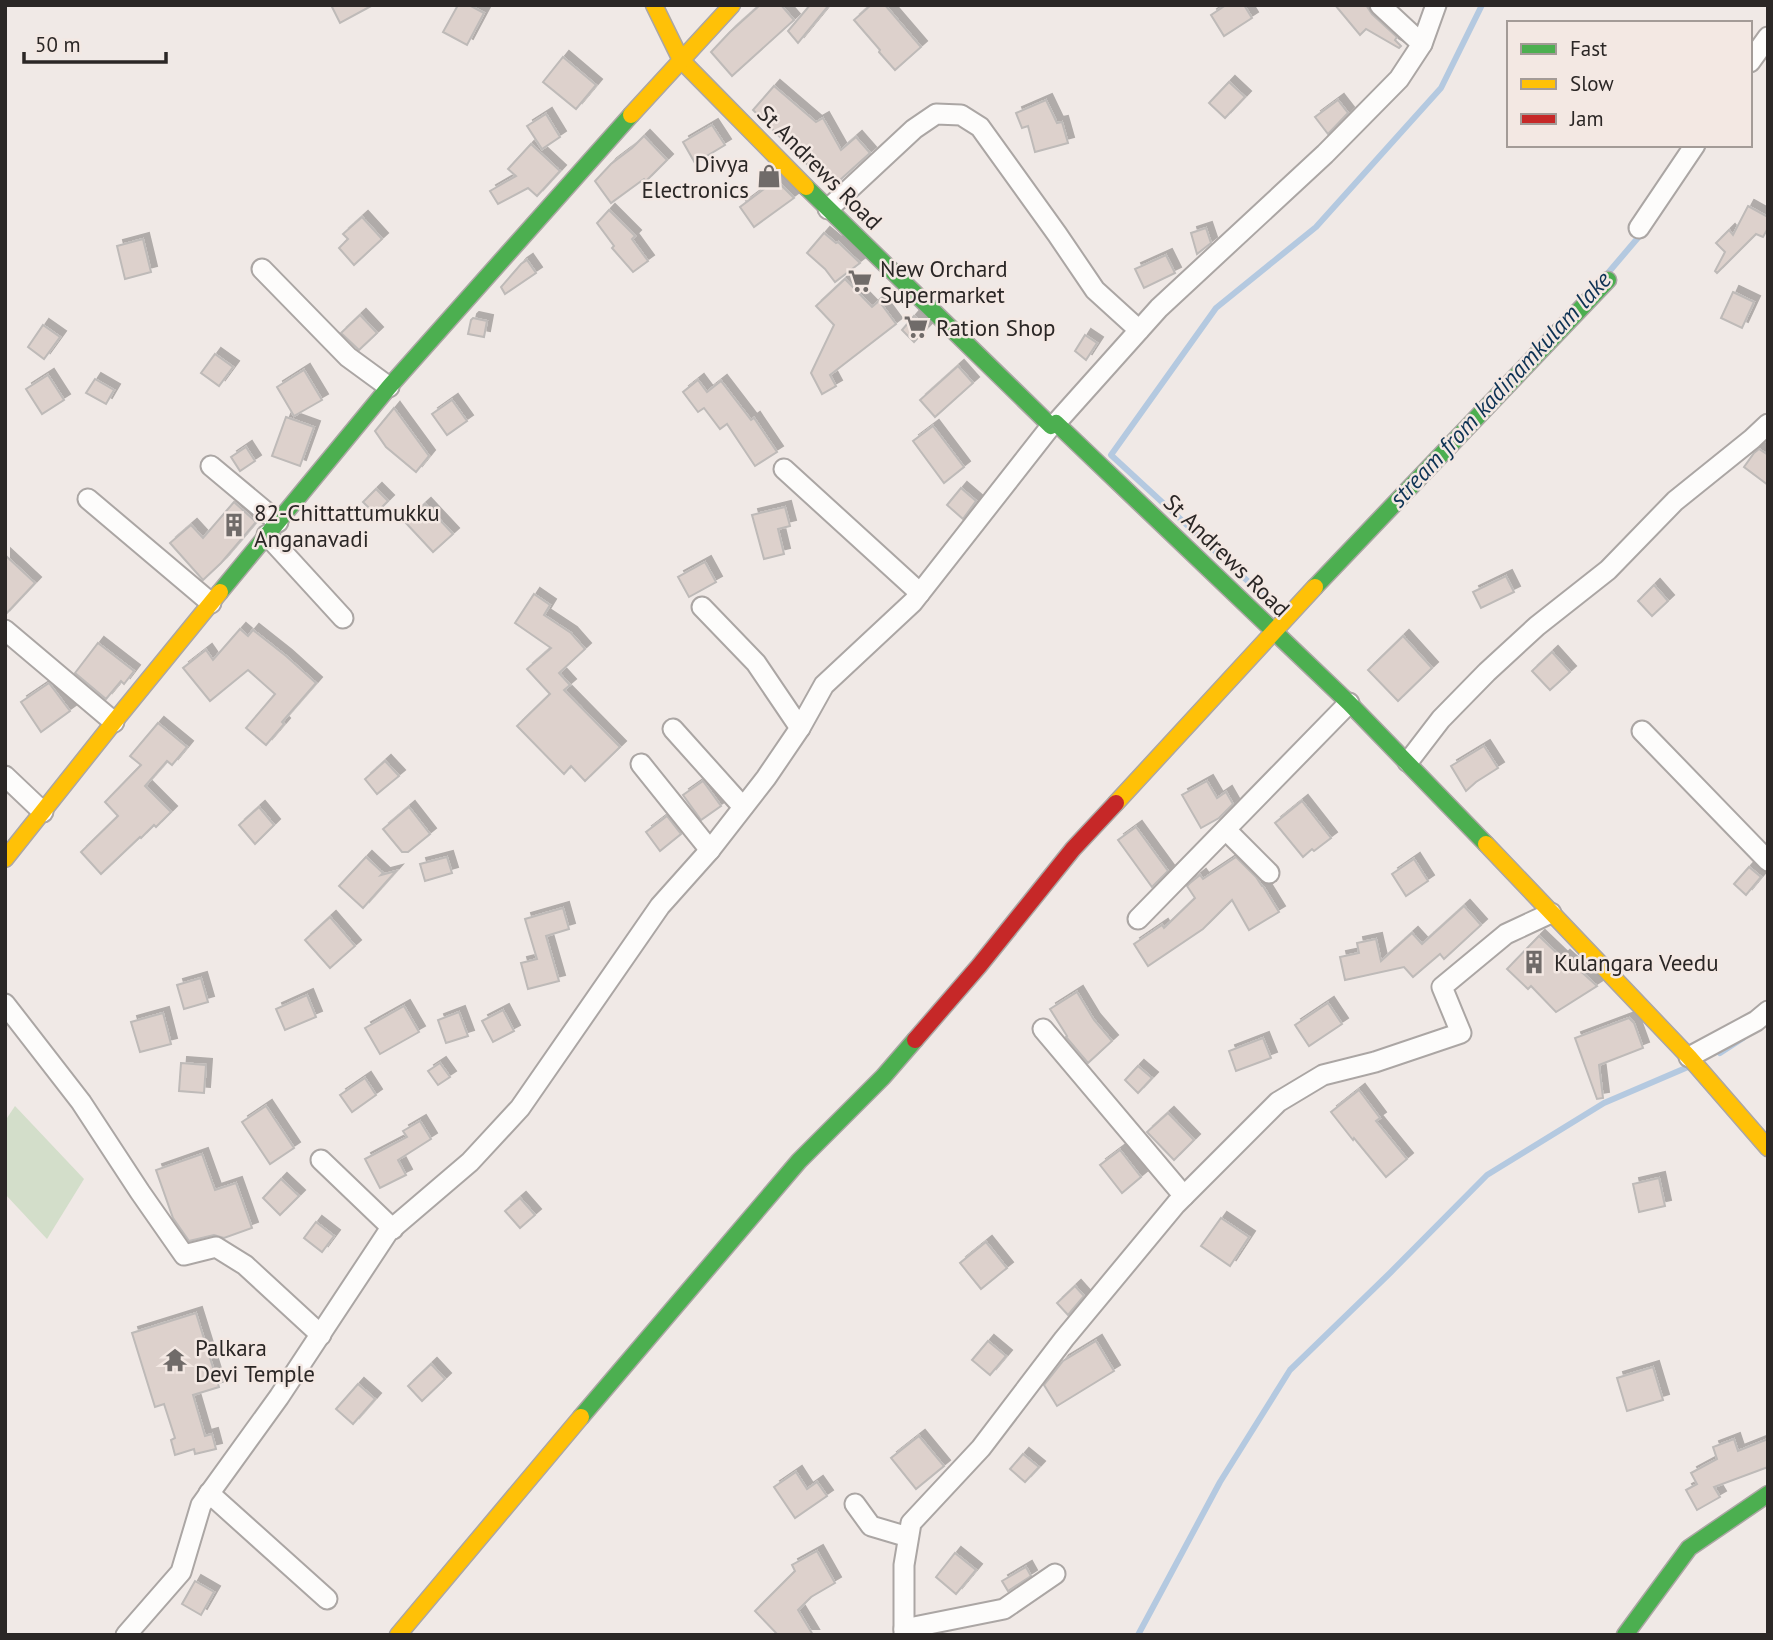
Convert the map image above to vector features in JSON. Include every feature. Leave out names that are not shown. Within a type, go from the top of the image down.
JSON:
[{"type":"main road","name":"St Andrews Road","points":[[654,5],[681,60],[828,209],[1408,762],[1689,1057],[1768,1148]]},
{"type":"main road","points":[[5,859],[389,387],[732,5]]},
{"type":"main road","points":[[398,1635],[799,1161],[883,1077],[979,966],[1073,849],[1273,631],[1608,280]]},
{"type":"main road","points":[[1625,1635],[1689,1548],[1768,1494]]},
{"type":"street","points":[[1380,5],[1422,44]]},
{"type":"street","points":[[125,1635],[181,1572],[201,1505],[279,1397],[388,1232],[470,1162],[520,1108],[660,906],[710,850],[766,778],[800,728],[824,685],[913,602],[1054,425],[1159,308],[1325,154],[1399,79],[1422,44],[1436,5]]},
{"type":"street","points":[[1752,59],[1768,37]]},
{"type":"street","points":[[828,209],[914,129],[936,114],[961,115],[980,127],[1095,290],[1139,330]]},
{"type":"street","points":[[1639,228],[1694,147]]},
{"type":"street","points":[[262,269],[348,357],[389,387]]},
{"type":"street","points":[[1408,762],[1441,719],[1487,672],[1537,626],[1608,569],[1675,501],[1768,424]]},
{"type":"street","points":[[211,466],[273,528],[342,618]]},
{"type":"street","points":[[784,469],[920,593]]},
{"type":"street","points":[[88,499],[211,603]]},
{"type":"street","points":[[702,607],[756,663],[800,728]]},
{"type":"street","points":[[5,630],[114,722]]},
{"type":"street","points":[[1138,919],[1349,703]]},
{"type":"street","points":[[673,729],[743,807]]},
{"type":"street","points":[[1642,731],[1768,861]]},
{"type":"street","points":[[640,764],[710,850]]},
{"type":"street","points":[[5,776],[43,811]]},
{"type":"street","points":[[1226,830],[1269,873]]},
{"type":"street","points":[[1055,1574],[1004,1609],[904,1632],[904,1565],[911,1523],[981,1448],[1064,1339],[1185,1196],[1278,1102],[1323,1075],[1376,1062],[1461,1033],[1442,987],[1506,934],[1551,913]]},
{"type":"street","points":[[5,1004],[81,1102],[184,1255],[216,1247],[245,1265],[321,1335]]},
{"type":"street","points":[[1689,1057],[1756,1021],[1768,1011]]},
{"type":"street","points":[[1043,1029],[1185,1196]]},
{"type":"street","points":[[321,1160],[393,1229]]},
{"type":"street","points":[[209,1493],[327,1599]]},
{"type":"street","points":[[855,1504],[871,1526],[908,1537]]},
{"type":"green space","points":[[15,1106],[84,1179],[47,1239],[5,1194],[5,1121]]},
{"type":"building","points":[[331,5],[373,5],[340,23]]},
{"type":"building","points":[[458,5],[469,5],[484,13],[467,45],[443,32]]},
{"type":"building","points":[[760,5],[781,5],[794,20],[732,76],[711,52]]},
{"type":"building","points":[[810,5],[829,5],[798,43],[788,31]]},
{"type":"building","points":[[871,5],[885,5],[921,47],[895,70],[854,20]]},
{"type":"building","points":[[1226,5],[1244,5],[1252,18],[1224,36],[1211,15]]},
{"type":"building","points":[[1335,5],[1366,5],[1397,37],[1395,40],[1401,46],[1399,48],[1366,29],[1360,35]]},
{"type":"building","points":[[563,57],[596,85],[576,109],[543,82]]},
{"type":"building","points":[[1229,82],[1245,97],[1225,118],[1209,103]]},
{"type":"building","points":[[774,86],[816,122],[823,118],[841,150],[856,137],[870,153],[831,188],[753,110]]},
{"type":"building","points":[[1046,100],[1057,123],[1062,122],[1068,143],[1035,152],[1028,126],[1022,128],[1016,113]]},
{"type":"building","points":[[1338,100],[1348,113],[1328,134],[1315,117]]},
{"type":"building","points":[[546,114],[560,137],[542,149],[527,126]]},
{"type":"building","points":[[712,125],[725,145],[695,163],[683,142]]},
{"type":"building","points":[[644,136],[667,160],[646,181],[644,179],[611,203],[595,181]]},
{"type":"building","points":[[531,144],[560,171],[537,196],[528,188],[498,204],[490,191],[516,176],[508,169]]},
{"type":"building","points":[[776,180],[794,198],[754,227],[740,207]]},
{"type":"building","points":[[1748,206],[1768,217],[1768,228],[1763,237],[1756,234],[1717,273],[1715,271],[1725,252],[1716,243],[1729,230],[1733,235]]},
{"type":"building","points":[[609,210],[635,236],[632,239],[648,261],[633,272],[612,248],[614,246],[597,223]]},
{"type":"building","points":[[362,217],[382,239],[354,265],[339,248],[348,239],[343,234]]},
{"type":"building","points":[[1206,228],[1211,243],[1197,254],[1191,233]]},
{"type":"building","points":[[824,233],[860,263],[835,282],[807,253]]},
{"type":"building","points":[[143,239],[151,272],[125,279],[117,246]]},
{"type":"building","points":[[1166,255],[1175,273],[1144,288],[1135,269]]},
{"type":"building","points":[[527,260],[536,273],[505,294],[501,287]]},
{"type":"building","points":[[845,279],[872,307],[879,301],[896,324],[830,375],[836,386],[822,394],[811,373],[834,325],[816,306]]},
{"type":"building","points":[[1733,292],[1754,302],[1742,328],[1721,318]]},
{"type":"building","points":[[360,315],[377,333],[359,350],[341,333]]},
{"type":"building","name":"Ration Shop","points":[[914,316],[927,328],[914,342],[902,330]]},
{"type":"building","points":[[473,318],[487,321],[484,337],[468,334]]},
{"type":"building","points":[[43,325],[60,337],[44,359],[28,347]]},
{"type":"building","points":[[1085,335],[1097,343],[1086,360],[1075,351]]},
{"type":"building","points":[[215,354],[233,367],[219,386],[201,373]]},
{"type":"building","points":[[958,366],[973,383],[935,417],[920,400]]},
{"type":"building","points":[[304,370],[322,400],[294,416],[277,387]]},
{"type":"building","points":[[48,375],[64,400],[42,414],[26,389]]},
{"type":"building","points":[[95,379],[114,390],[106,404],[86,393]]},
{"type":"building","points":[[698,380],[707,392],[721,381],[751,420],[754,418],[777,452],[755,466],[727,424],[720,429],[704,408],[698,412],[683,392]]},
{"type":"building","points":[[452,400],[467,421],[447,435],[432,414]]},
{"type":"building","points":[[394,408],[429,456],[416,472],[386,447],[375,431]]},
{"type":"building","points":[[286,417],[314,427],[300,466],[272,456]]},
{"type":"building","points":[[933,426],[964,467],[944,483],[913,441]]},
{"type":"building","points":[[246,447],[255,461],[240,471],[231,457]]},
{"type":"building","points":[[1759,449],[1768,455],[1768,485],[1744,467]]},
{"type":"building","points":[[961,488],[976,501],[963,519],[947,505]]},
{"type":"building","points":[[376,489],[388,501],[375,514],[363,502]]},
{"type":"building","points":[[234,502],[256,522],[203,580],[170,543],[191,525],[203,538]]},
{"type":"building","points":[[425,504],[453,534],[433,552],[405,522]]},
{"type":"building","points":[[785,507],[790,526],[778,529],[784,554],[764,559],[752,515]]},
{"type":"building","points":[[5,555],[35,583],[5,615]]},
{"type":"building","points":[[705,562],[716,582],[689,597],[678,577]]},
{"type":"building","points":[[1506,576],[1514,592],[1481,608],[1473,592]]},
{"type":"building","points":[[1654,585],[1668,601],[1652,616],[1638,601]]},
{"type":"building","points":[[534,594],[550,605],[544,615],[571,633],[585,649],[559,673],[570,685],[564,690],[620,747],[585,781],[571,766],[564,774],[517,726],[550,694],[527,669],[551,648],[515,623]]},
{"type":"building","points":[[240,629],[248,636],[253,630],[316,683],[266,745],[246,728],[275,694],[248,670],[210,701],[183,668],[206,650],[213,660]]},
{"type":"building","points":[[1403,636],[1432,668],[1398,701],[1368,670]]},
{"type":"building","points":[[98,643],[134,671],[124,684],[121,681],[106,699],[75,673]]},
{"type":"building","points":[[1552,652],[1570,672],[1550,690],[1532,671]]},
{"type":"building","points":[[49,683],[70,711],[41,732],[21,702]]},
{"type":"building","points":[[158,723],[187,747],[172,765],[167,761],[145,786],[171,812],[101,874],[81,852],[118,816],[105,802],[141,765],[130,756]]},
{"type":"building","points":[[1484,746],[1498,768],[1466,791],[1451,766]]},
{"type":"building","points":[[385,761],[399,776],[377,794],[365,779]]},
{"type":"building","points":[[703,781],[721,806],[701,820],[683,795]]},
{"type":"building","points":[[1207,781],[1217,798],[1226,792],[1233,804],[1219,818],[1201,828],[1182,795]]},
{"type":"building","points":[[1302,801],[1331,838],[1303,857],[1275,823]]},
{"type":"building","points":[[259,807],[274,825],[255,844],[239,825]]},
{"type":"building","points":[[409,807],[430,834],[408,852],[402,852],[383,829]]},
{"type":"building","points":[[667,816],[681,834],[660,851],[646,832]]},
{"type":"building","points":[[1136,827],[1168,871],[1152,887],[1118,840]]},
{"type":"building","points":[[366,857],[383,873],[381,875],[396,871],[363,908],[339,886]]},
{"type":"building","points":[[447,857],[452,873],[425,881],[420,864]]},
{"type":"building","points":[[1236,857],[1256,877],[1279,912],[1249,930],[1232,900],[1203,929],[1148,966],[1134,944],[1162,925],[1164,928],[1195,898],[1187,886],[1190,883],[1200,875],[1203,879]]},
{"type":"building","points":[[1414,859],[1428,881],[1406,896],[1392,874]]},
{"type":"building","points":[[1749,867],[1761,877],[1746,895],[1734,884]]},
{"type":"building","points":[[1464,906],[1481,925],[1444,959],[1440,954],[1413,977],[1404,967],[1345,980],[1340,957],[1359,953],[1357,943],[1376,939],[1381,961],[1412,933],[1422,944]]},
{"type":"building","points":[[563,908],[569,929],[546,936],[559,981],[528,989],[521,963],[537,959],[525,919]]},
{"type":"building","points":[[330,917],[355,946],[330,968],[305,940]]},
{"type":"building","points":[[1539,936],[1597,986],[1556,1012],[1531,986],[1528,989],[1507,969]]},
{"type":"building","points":[[201,978],[208,1002],[184,1009],[177,985]]},
{"type":"building","points":[[1077,992],[1094,1020],[1112,1041],[1088,1063],[1066,1037],[1050,1009]]},
{"type":"building","points":[[307,995],[316,1017],[285,1030],[276,1009]]},
{"type":"building","points":[[1328,1003],[1342,1024],[1309,1046],[1295,1025]]},
{"type":"building","points":[[404,1006],[419,1032],[380,1054],[365,1028]]},
{"type":"building","points":[[503,1010],[514,1031],[493,1042],[482,1021]]},
{"type":"building","points":[[459,1012],[468,1036],[446,1043],[438,1020]]},
{"type":"building","points":[[163,1013],[171,1044],[140,1052],[131,1022]]},
{"type":"building","points":[[1629,1018],[1634,1023],[1643,1048],[1599,1065],[1603,1098],[1597,1099],[1575,1038]]},
{"type":"building","points":[[1263,1038],[1271,1058],[1236,1071],[1229,1051]]},
{"type":"building","points":[[181,1063],[206,1065],[204,1093],[179,1091]]},
{"type":"building","points":[[440,1063],[450,1077],[438,1085],[428,1071]]},
{"type":"building","points":[[1138,1066],[1152,1078],[1138,1093],[1125,1080]]},
{"type":"building","points":[[365,1078],[376,1095],[352,1112],[340,1095]]},
{"type":"building","points":[[1359,1090],[1380,1118],[1376,1121],[1407,1159],[1386,1177],[1331,1112]]},
{"type":"building","points":[[266,1106],[294,1148],[270,1164],[242,1122]]},
{"type":"building","points":[[1168,1113],[1194,1140],[1174,1160],[1147,1132]]},
{"type":"building","points":[[420,1121],[431,1139],[398,1160],[406,1175],[380,1188],[365,1159],[407,1137],[403,1131]]},
{"type":"building","points":[[1120,1150],[1141,1177],[1122,1193],[1100,1165]]},
{"type":"building","points":[[202,1154],[215,1190],[236,1183],[252,1228],[224,1238],[214,1235],[189,1241],[173,1218],[156,1170]]},
{"type":"building","points":[[1659,1178],[1665,1206],[1639,1212],[1633,1184]]},
{"type":"building","points":[[281,1179],[299,1196],[280,1215],[263,1198]]},
{"type":"building","points":[[520,1198],[535,1215],[520,1228],[505,1211]]},
{"type":"building","points":[[1221,1218],[1249,1237],[1230,1266],[1201,1246]]},
{"type":"building","points":[[316,1222],[334,1236],[322,1252],[304,1238]]},
{"type":"building","points":[[986,1242],[1007,1268],[981,1289],[960,1263]]},
{"type":"building","points":[[1075,1286],[1084,1296],[1068,1315],[1057,1303]]},
{"type":"building","name":"Palkara Devi Temple","points":[[196,1313],[219,1387],[193,1395],[205,1436],[212,1434],[216,1449],[195,1454],[194,1449],[175,1455],[171,1440],[175,1438],[164,1404],[155,1407],[132,1333]]},
{"type":"building","points":[[988,1341],[1006,1356],[990,1375],[972,1360]]},
{"type":"building","points":[[1096,1341],[1114,1371],[1057,1406],[1044,1385],[1063,1361]]},
{"type":"building","points":[[431,1364],[445,1379],[422,1401],[408,1386]]},
{"type":"building","points":[[1653,1367],[1663,1400],[1627,1411],[1617,1378]]},
{"type":"building","points":[[358,1384],[375,1399],[353,1424],[336,1409]]},
{"type":"building","points":[[919,1436],[944,1466],[916,1489],[891,1458]]},
{"type":"building","points":[[1734,1439],[1738,1451],[1768,1439],[1768,1467],[1714,1487],[1720,1497],[1697,1510],[1686,1490],[1697,1484],[1691,1473],[1717,1459],[1713,1447]]},
{"type":"building","points":[[1023,1454],[1039,1467],[1025,1482],[1010,1469]]},
{"type":"building","points":[[796,1472],[807,1489],[817,1482],[827,1496],[795,1518],[774,1487]]},
{"type":"building","points":[[817,1551],[835,1583],[811,1597],[798,1610],[813,1635],[778,1635],[755,1611],[795,1571],[792,1565]]},
{"type":"building","points":[[955,1553],[976,1570],[956,1594],[936,1577]]},
{"type":"building","points":[[1026,1567],[1031,1576],[1008,1591],[1002,1581]]},
{"type":"building","points":[[195,1581],[214,1592],[201,1615],[182,1604]]},
{"type":"waterway","points":[[1281,608],[1279,610],[1111,455],[1216,308],[1316,227],[1441,88],[1482,5]]},
{"type":"waterway","name":"stream from kadinamkulam lake","points":[[1608,273],[1642,233]]},
{"type":"waterway","points":[[1720,1053],[1743,1038]]},
{"type":"waterway","points":[[1138,1635],[1220,1482],[1290,1370],[1487,1175],[1604,1103],[1688,1067]]},
{"type":"traffic: fast","points":[[220,592],[389,387],[631,115]]},
{"type":"traffic: fast","points":[[806,187],[1051,426],[1056,423],[1349,703],[1486,844]]},
{"type":"traffic: fast","points":[[1315,587],[1608,280]]},
{"type":"traffic: fast","points":[[581,1417],[799,1161],[883,1077],[915,1040]]},
{"type":"traffic: fast","points":[[1625,1635],[1689,1548],[1768,1494]]},
{"type":"traffic: slow","points":[[654,5],[681,60],[806,187]]},
{"type":"traffic: slow","points":[[631,115],[732,5]]},
{"type":"traffic: slow","points":[[1116,803],[1315,587]]},
{"type":"traffic: slow","points":[[5,859],[220,592]]},
{"type":"traffic: slow","points":[[1486,844],[1689,1057],[1768,1148]]},
{"type":"traffic: slow","points":[[398,1635],[581,1417]]},
{"type":"traffic: jam","points":[[915,1040],[979,966],[1073,849],[1116,803]]},
{"type":"place","name":"Divya Electronics","points":[[769,176]]},
{"type":"place","name":"New Orchard Supermarket","points":[[860,281]]},
{"type":"place","name":"Ration Shop","points":[[916,327]]},
{"type":"place","name":"82-Chittattumukku Anganavadi","points":[[234,525]]},
{"type":"place","name":"Kulangara Veedu","points":[[1534,962]]},
{"type":"place","name":"Palkara Devi Temple","points":[[175,1360]]}]
